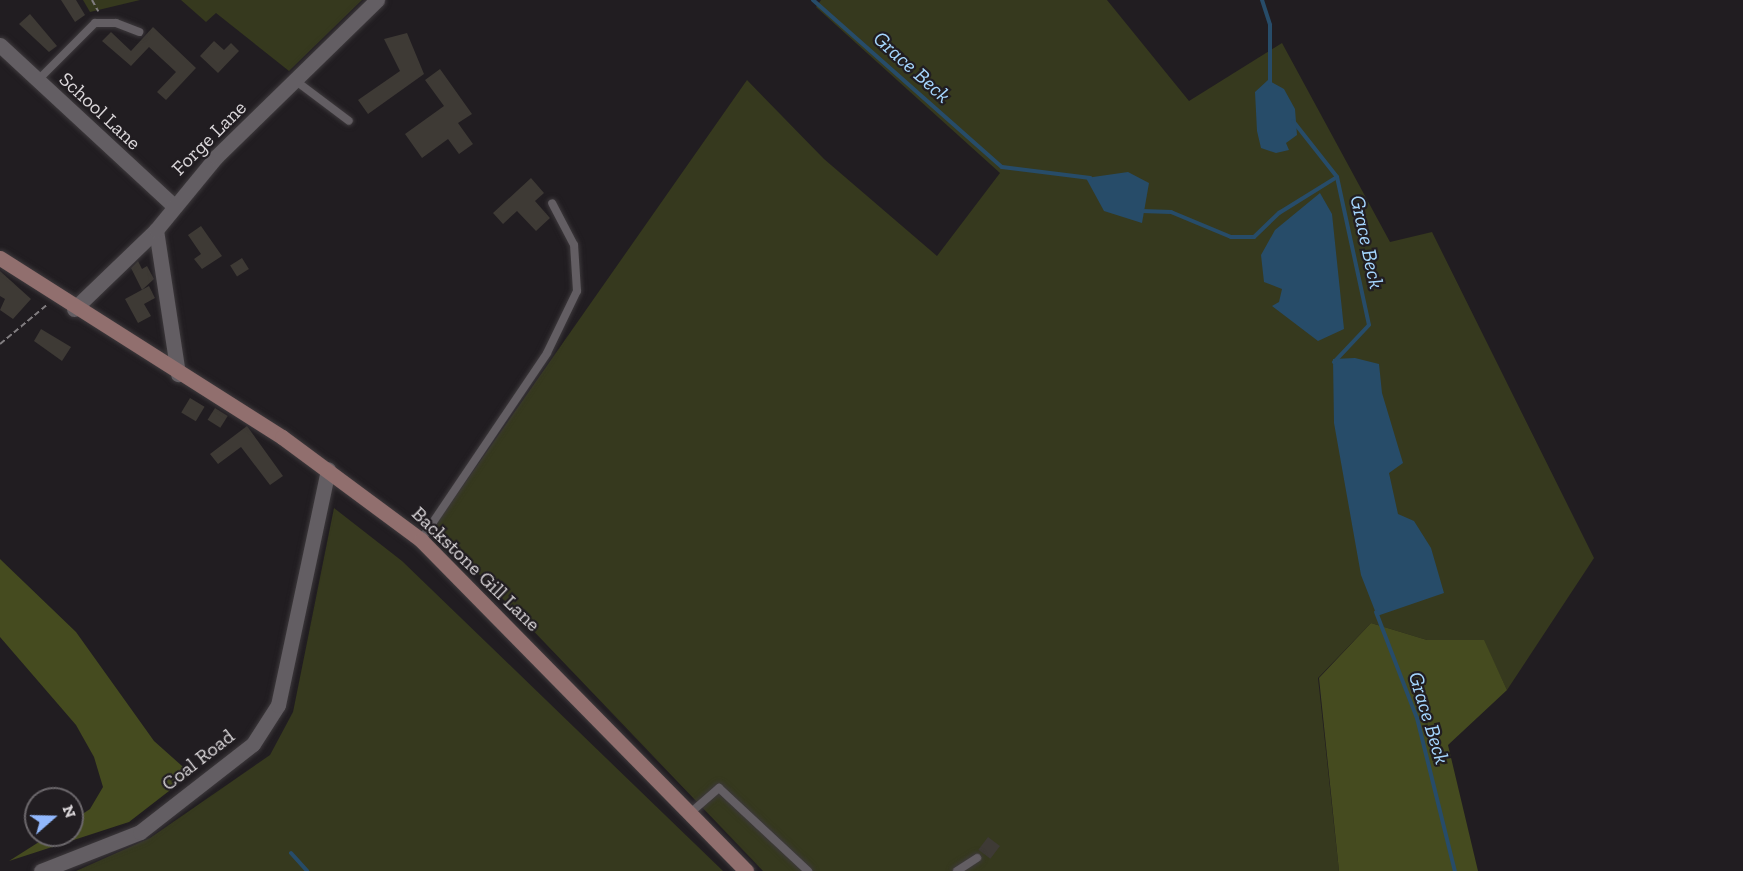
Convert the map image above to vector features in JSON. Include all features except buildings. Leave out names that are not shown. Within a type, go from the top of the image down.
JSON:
[{"type":"street","name":"Forge Lane","points":[[74,309],[156,230],[172,205],[377,0]]},
{"type":"street","name":"School Lane","points":[[0,45],[172,205]]},
{"type":"street","points":[[156,230],[178,374]]},
{"type":"street","name":"Backstone Gill Lane","points":[[0,258],[74,309],[328,469],[421,540],[746,871]]},
{"type":"street","name":"Coal Road","points":[[41,871],[140,832],[253,744],[278,705],[328,469]]},
{"type":"lane","points":[[37,81],[96,23],[116,23],[139,32]]},
{"type":"lane","points":[[296,81],[349,121]]},
{"type":"lane","points":[[421,540],[548,353],[577,291],[574,245],[552,203]]},
{"type":"lane","points":[[689,814],[719,788],[808,871]]},
{"type":"lane","points":[[957,871],[977,858]]},
{"type":"path","points":[[92,0],[98,11]]},
{"type":"path","points":[[0,344],[57,297]]},
{"type":"green space","points":[[83,0],[140,0],[90,12]]},
{"type":"green space","points":[[181,0],[362,0],[289,71],[216,13],[206,22]]},
{"type":"green space","points":[[821,0],[1107,0],[1189,101],[1282,43],[1390,242],[1432,232],[1594,558],[1507,690],[1483,640],[1427,640],[1371,623],[1318,678],[1339,871],[763,871],[434,527],[747,80],[824,159],[937,256],[1000,173],[816,7]]},
{"type":"green space","points":[[334,508],[402,561],[723,871],[76,871],[150,838],[270,755],[293,712]]},
{"type":"green space","points":[[0,559],[76,632],[154,741],[191,774],[129,822],[84,837],[84,813],[90,809],[103,787],[94,757],[76,725],[0,637]]},
{"type":"green space","points":[[1371,623],[1427,640],[1484,640],[1507,690],[1448,745],[1478,871],[1339,871],[1319,678]]},
{"type":"green space","points":[[31,847],[52,847],[9,861]]},
{"type":"water","points":[[1268,80],[1284,89],[1295,109],[1297,135],[1286,143],[1289,150],[1276,153],[1261,148],[1257,131],[1255,92]]},
{"type":"water","points":[[1128,172],[1149,183],[1142,223],[1104,211],[1086,178]]},
{"type":"water","points":[[1320,193],[1332,214],[1344,329],[1318,341],[1272,306],[1279,302],[1282,289],[1264,282],[1261,255],[1275,230]]},
{"type":"water","points":[[1355,358],[1379,364],[1382,393],[1403,463],[1389,473],[1398,514],[1414,521],[1431,548],[1444,593],[1377,616],[1361,575],[1334,423],[1333,359]]},
{"type":"waterway","name":"Grace Beck","points":[[813,0],[1002,167],[1090,178]]},
{"type":"waterway","points":[[1262,0],[1270,25],[1270,84]]},
{"type":"waterway","name":"Grace Beck","points":[[1293,121],[1337,177],[1369,325],[1334,362]]},
{"type":"waterway","name":"Grace Beck","points":[[1142,211],[1171,212],[1231,237],[1254,237],[1279,213],[1337,177]]},
{"type":"waterway","name":"Grace Beck","points":[[1376,612],[1417,718],[1455,871]]},
{"type":"waterway","points":[[291,853],[307,871]]}]
